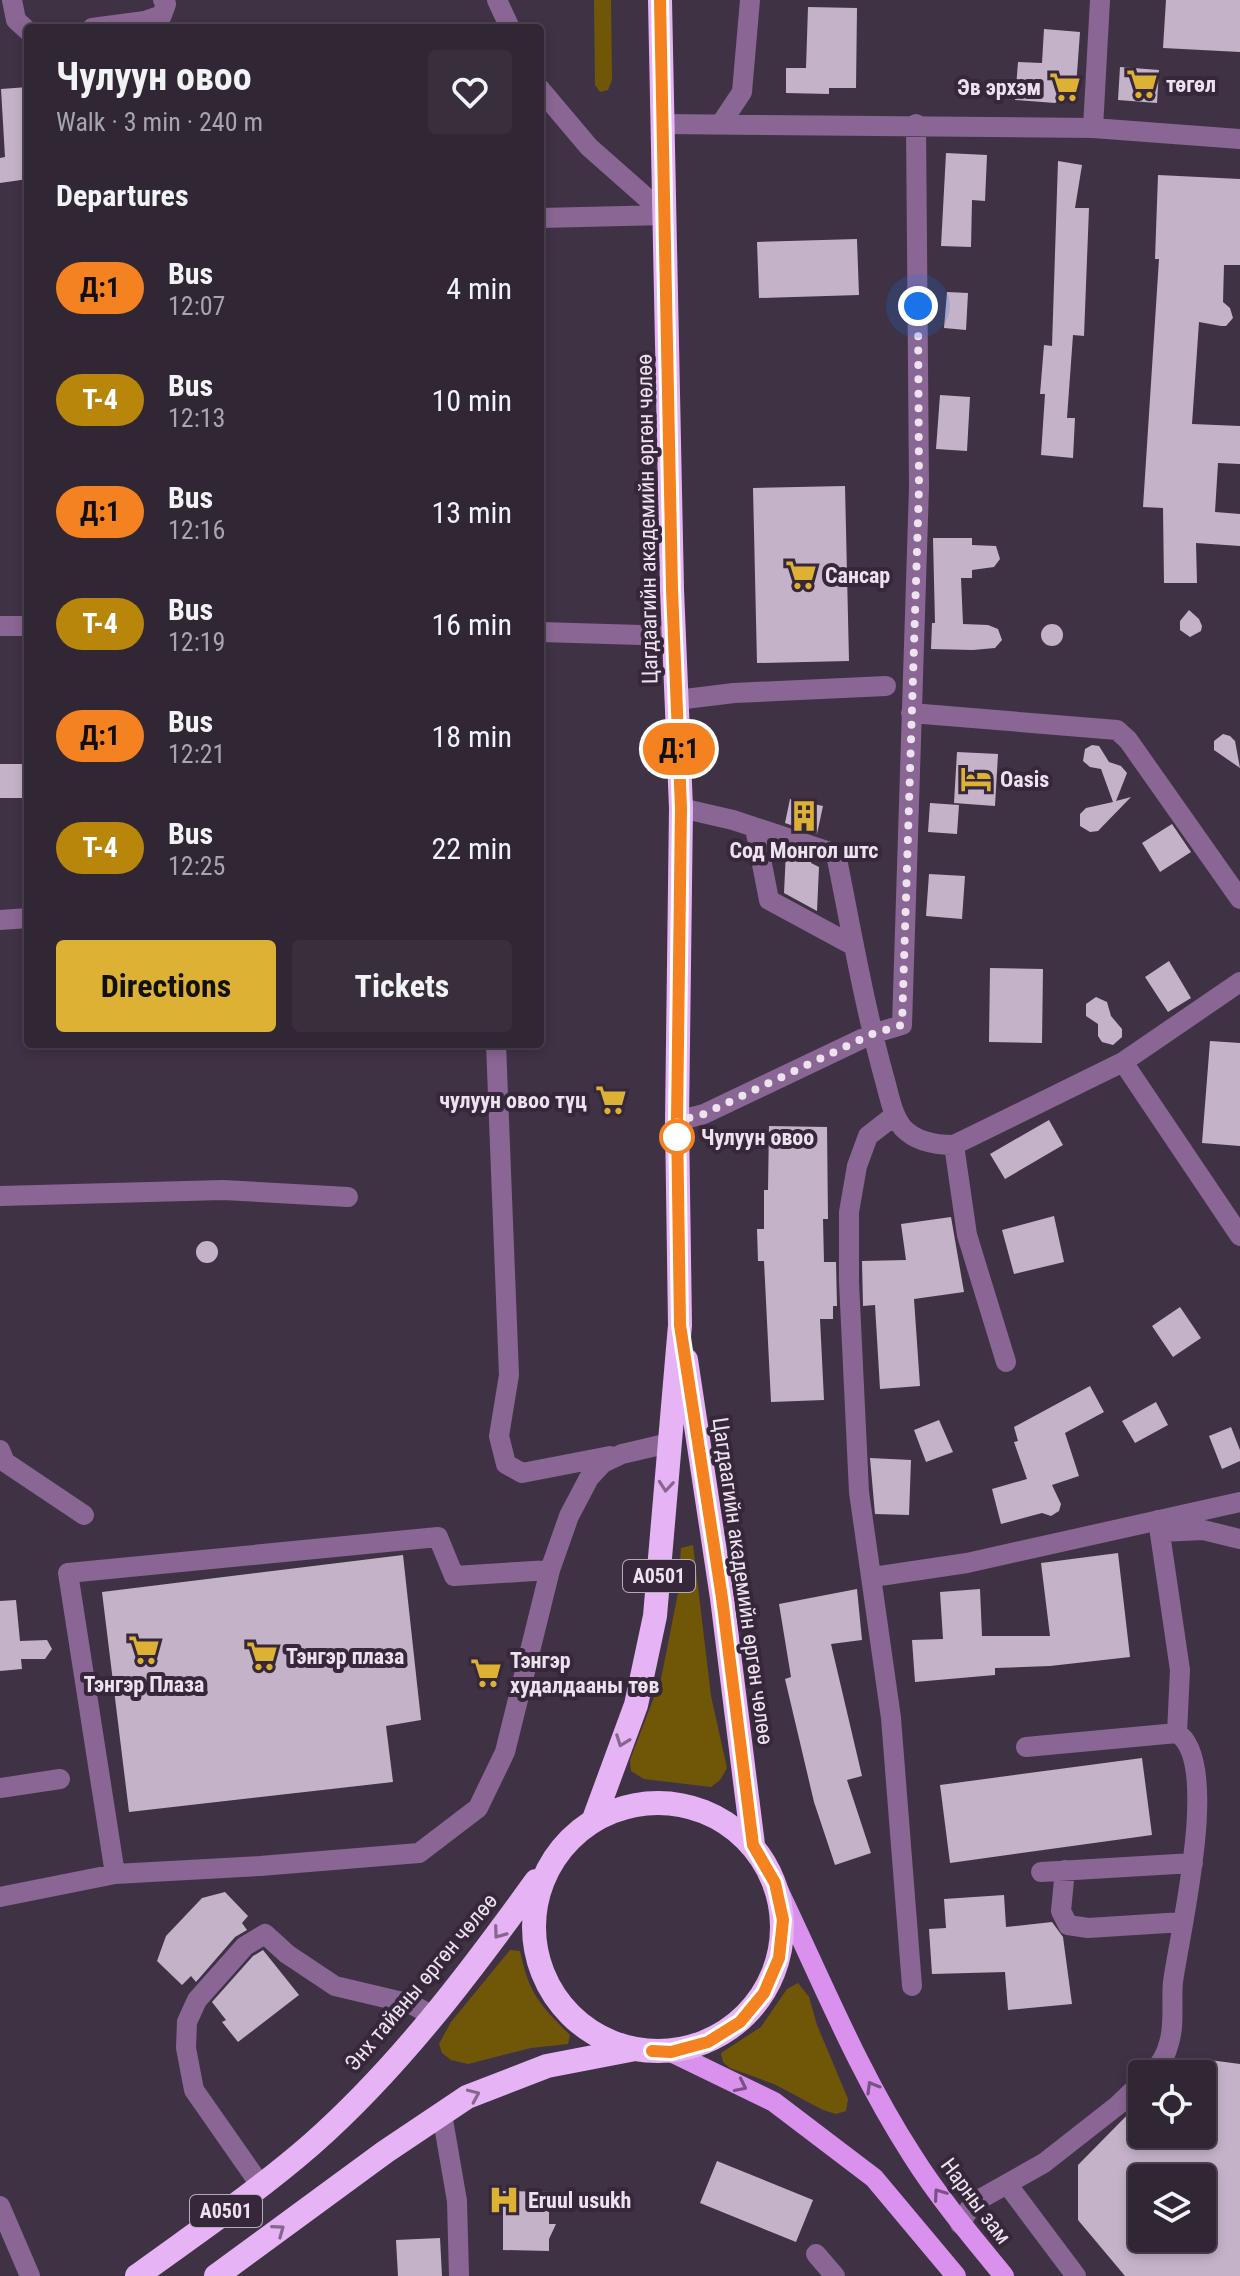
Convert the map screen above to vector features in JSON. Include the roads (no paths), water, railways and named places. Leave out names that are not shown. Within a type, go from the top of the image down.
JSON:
[{"type":"highway","name":"Цагдаагийн академийн өргөн чөлөө","points":[[594,1819],[636,1705],[655,1616],[680,1325],[677,1121],[681,808],[660,0]]},
{"type":"highway","name":"Цагдаагийн академийн өргөн чөлөө","points":[[680,1325],[722,1598],[753,1845]]},
{"type":"highway","name":"A0501","points":[[216,2276],[385,2152],[467,2097],[547,2066],[633,2050],[671,2052],[708,2042],[740,2022],[764,1993],[779,1958],[783,1920],[775,1883],[753,1845],[719,1818],[679,1803],[635,1804],[594,1819],[561,1847],[542,1878],[533,1914],[535,1951],[547,1986],[569,2015],[598,2037],[633,2050]]},
{"type":"highway","name":"Энх тайвны өргөн чөлөө","points":[[261,2186],[313,2143],[392,2064],[480,1959],[561,1847]]},
{"type":"highway","name":"A0501","points":[[137,2276],[261,2186]]},
{"type":"main road","name":"Нарны зам","points":[[775,1883],[864,2072],[911,2155],[960,2224],[1004,2276]]},
{"type":"main road","points":[[671,2052],[774,2102],[874,2178],[956,2276]]},
{"type":"street","points":[[12,0],[16,20],[24,27]]},
{"type":"street","points":[[122,24],[162,15],[166,4],[163,0]]},
{"type":"street","points":[[497,0],[508,24]]},
{"type":"street","points":[[722,122],[742,92],[750,0]]},
{"type":"street","points":[[1093,128],[1100,0]]},
{"type":"street","points":[[544,94],[589,147],[666,215]]},
{"type":"street","points":[[663,124],[722,122],[1093,128],[1240,139]]},
{"type":"street","points":[[677,1121],[704,1114],[872,1034],[902,1025],[919,487],[916,124]]},
{"type":"street","points":[[544,218],[666,215]]},
{"type":"street","points":[[0,626],[24,626]]},
{"type":"street","points":[[544,632],[675,636]]},
{"type":"street","points":[[677,700],[734,693],[886,686]]},
{"type":"street","points":[[911,713],[1117,730],[1128,740],[1240,899]]},
{"type":"street","points":[[681,808],[836,854],[872,1034],[895,1115],[904,1129],[917,1138],[937,1145],[954,1145],[1123,1062],[1240,982]]},
{"type":"street","points":[[755,828],[769,900],[854,946]]},
{"type":"street","points":[[0,920],[24,918]]},
{"type":"street","points":[[496,1048],[509,1375],[499,1436],[506,1464],[522,1473],[669,1443]]},
{"type":"street","points":[[1123,1062],[1240,1236]]},
{"type":"street","points":[[895,1115],[868,1136],[863,1144],[849,1212],[849,1282],[859,1492],[891,1718],[912,1986]]},
{"type":"street","points":[[954,1145],[967,1235],[1006,1362]]},
{"type":"street","points":[[0,1196],[223,1190],[348,1197]]},
{"type":"street","points":[[0,1450],[5,1462],[84,1515]]},
{"type":"street","points":[[0,1897],[115,1874],[419,1853],[478,1808],[505,1752],[550,1570],[569,1516],[589,1478],[603,1463],[622,1454]]},
{"type":"street","points":[[873,1577],[967,1563],[1160,1526],[1240,1502]]},
{"type":"street","points":[[1160,1526],[1203,1530],[1240,1539]]},
{"type":"street","points":[[1160,1526],[1180,1670],[1177,1733]]},
{"type":"street","points":[[115,1874],[68,1573],[438,1537],[454,1576],[550,1570]]},
{"type":"street","points":[[1026,1747],[1177,1733],[1190,1748],[1196,1788],[1197,1837],[1173,1984],[1170,2042],[1163,2060]]},
{"type":"street","points":[[0,1788],[60,1779]]},
{"type":"street","points":[[1041,1872],[1193,1863]]},
{"type":"street","points":[[1065,1870],[1061,1911],[1068,1925],[1088,1928],[1183,1922]]},
{"type":"street","points":[[261,2186],[194,2090],[186,2048],[187,2022],[197,2000],[245,1946],[265,1934],[287,1954],[335,1986],[411,2004],[433,2016]]},
{"type":"street","points":[[960,2224],[973,2203],[1044,2163],[1128,2094]]},
{"type":"street","points":[[442,2114],[457,2201],[459,2276]]},
{"type":"street","points":[[1007,2184],[1076,2276]]},
{"type":"street","points":[[0,2206],[30,2276]]},
{"type":"street","points":[[816,2254],[835,2276]]},
{"type":"place","name":"төгөл","points":[[1142,84]]},
{"type":"place","name":"Эв эрхэм","points":[[1065,87]]},
{"type":"place","name":"Сансар","points":[[801,575]]},
{"type":"place","name":"Oasis","points":[[976,779]]},
{"type":"place","name":"Сод Монгол штс","points":[[804,816]]},
{"type":"place","name":"чулуун овоо түц","points":[[611,1100]]},
{"type":"place","name":"Чулуун овоо","points":[[677,1137]]},
{"type":"place","name":"Тэнгэр Плаза","points":[[144,1650]]},
{"type":"place","name":"Тэнгэр плаза","points":[[262,1656]]},
{"type":"place","name":"Тэнгэр худалдааны төв","points":[[486,1673]]},
{"type":"place","name":"Eruul usukh","points":[[504,2200]]}]
